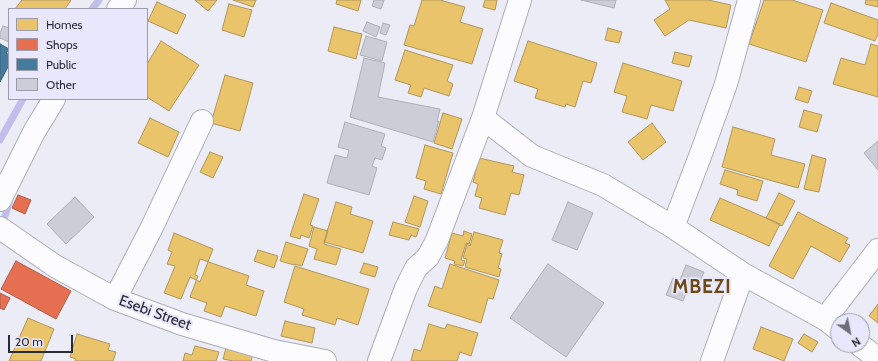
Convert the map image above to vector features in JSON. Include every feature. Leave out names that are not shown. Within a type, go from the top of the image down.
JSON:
[{"type":"street","points":[[119,8],[125,0]]},
{"type":"street","points":[[379,361],[406,288],[416,268],[428,257],[437,240],[483,118],[520,0]]},
{"type":"street","points":[[673,227],[726,84],[749,0]]},
{"type":"street","points":[[2,190],[53,100]]},
{"type":"street","points":[[483,118],[532,156],[603,185],[673,227],[743,274],[830,323]]},
{"type":"street","points":[[114,299],[152,227],[202,121]]},
{"type":"street","name":"Esebi Street","points":[[0,228],[54,266],[114,299],[182,324],[266,349],[325,361]]},
{"type":"street","points":[[839,313],[878,250]]},
{"type":"street","points":[[712,361],[743,274]]},
{"type":"street","points":[[870,353],[878,359]]},
{"type":"building: Homes","points":[[22,0],[71,0],[66,8],[16,8]]},
{"type":"building: Homes","points":[[195,0],[217,0],[208,11]]},
{"type":"building: Homes","points":[[233,0],[256,0],[253,7]]},
{"type":"building: Homes","points":[[337,0],[361,0],[358,11],[336,4]]},
{"type":"building: Homes","points":[[422,0],[440,0],[465,7],[460,22],[483,29],[472,64],[404,45],[410,25],[414,26]]},
{"type":"building: Homes","points":[[485,0],[497,0],[495,10],[483,7]]},
{"type":"building: Homes","points":[[665,0],[708,0],[731,5],[726,28],[689,20],[665,36],[654,20],[670,9]]},
{"type":"building: Homes","points":[[764,0],[792,0],[823,10],[806,62],[749,44]]},
{"type":"building: Homes","points":[[866,0],[878,0],[878,7],[865,4]]},
{"type":"building: Homes","points":[[157,2],[186,15],[177,34],[148,21]]},
{"type":"building: Homes","points":[[831,3],[878,20],[878,34],[875,41],[824,23]]},
{"type":"building: Homes","points":[[229,4],[252,10],[244,37],[222,30]]},
{"type":"building: Homes","points":[[334,27],[362,34],[356,59],[328,51]]},
{"type":"building: Homes","points":[[608,28],[622,32],[619,43],[605,40]]},
{"type":"building: Homes","points":[[161,41],[199,65],[169,111],[148,98],[148,62]]},
{"type":"building: Homes","points":[[528,41],[597,63],[591,83],[583,81],[575,107],[566,104],[565,107],[535,98],[538,89],[514,81]]},
{"type":"building: Homes","points":[[871,44],[878,46],[878,97],[833,84],[841,58],[865,65]]},
{"type":"building: Homes","points":[[405,50],[453,65],[447,81],[453,84],[449,96],[424,88],[421,97],[408,93],[411,85],[395,80]]},
{"type":"building: Homes","points":[[675,52],[692,56],[689,67],[672,63]]},
{"type":"building: Homes","points":[[623,63],[682,81],[673,111],[651,105],[647,119],[622,112],[627,96],[614,92]]},
{"type":"building: Homes","points":[[225,75],[253,83],[240,131],[211,123]]},
{"type":"building: Homes","points":[[799,87],[812,91],[808,103],[795,99]]},
{"type":"building: Homes","points":[[804,110],[822,115],[817,132],[799,127]]},
{"type":"building: Homes","points":[[443,113],[462,119],[452,149],[434,143]]},
{"type":"building: Homes","points":[[150,118],[179,132],[168,157],[138,143]]},
{"type":"building: Homes","points":[[652,123],[666,142],[643,160],[628,142]]},
{"type":"building: Homes","points":[[733,127],[775,139],[771,155],[805,164],[798,188],[722,167]]},
{"type":"building: Homes","points":[[425,145],[453,153],[441,194],[424,189],[426,181],[416,178]]},
{"type":"building: Homes","points":[[210,152],[223,157],[213,178],[200,172]]},
{"type":"building: Homes","points":[[812,155],[826,159],[819,192],[804,189]]},
{"type":"building: Homes","points":[[479,158],[514,166],[512,172],[524,175],[519,195],[511,193],[505,215],[479,208],[482,198],[475,196],[478,184],[473,182]]},
{"type":"building: Homes","points":[[725,170],[763,181],[757,201],[737,195],[738,190],[720,184]]},
{"type":"building: Homes","points":[[779,193],[795,201],[782,226],[766,218]]},
{"type":"building: Homes","points":[[304,194],[319,199],[310,225],[313,226],[309,238],[301,235],[300,239],[290,236]]},
{"type":"building: Homes","points":[[414,196],[428,201],[420,227],[405,222]]},
{"type":"building: Homes","points":[[720,198],[780,224],[769,246],[710,220]]},
{"type":"building: Homes","points":[[336,202],[352,207],[350,214],[373,221],[363,253],[324,242]]},
{"type":"building: Homes","points":[[798,212],[848,238],[845,243],[850,245],[840,262],[811,246],[793,279],[769,266]]},
{"type":"building: Homes","points":[[393,222],[419,229],[416,237],[411,235],[409,240],[389,235]]},
{"type":"building: Homes","points":[[314,227],[328,231],[324,244],[341,249],[336,265],[314,259],[317,249],[309,246]]},
{"type":"building: Homes","points":[[464,231],[472,234],[469,244],[466,243],[461,260],[465,261],[463,266],[454,264],[455,261],[445,258],[452,233],[463,236]]},
{"type":"building: Homes","points":[[474,232],[503,240],[499,253],[502,254],[498,268],[501,269],[499,277],[465,267],[467,259],[463,258],[467,244],[470,246]]},
{"type":"building: Homes","points":[[174,233],[213,249],[200,282],[190,277],[181,299],[164,293],[175,266],[167,264],[172,252],[168,250]]},
{"type":"building: Homes","points":[[286,242],[308,249],[302,266],[280,261]]},
{"type":"building: Homes","points":[[258,250],[278,256],[274,268],[254,261]]},
{"type":"building: Homes","points":[[200,259],[249,276],[246,285],[264,291],[256,316],[225,306],[221,317],[204,311],[207,303],[190,297],[198,276],[195,275]]},
{"type":"building: Homes","points":[[364,263],[378,267],[375,277],[360,273]]},
{"type":"building: Homes","points":[[450,264],[499,280],[493,299],[488,298],[481,323],[428,306],[435,286],[442,289]]},
{"type":"building: Homes","points":[[295,266],[369,289],[358,325],[337,318],[335,325],[302,315],[304,309],[284,302]]},
{"type":"building: Homes","points":[[878,304],[878,323],[870,317]]},
{"type":"building: Homes","points":[[28,318],[54,329],[41,361],[9,361]]},
{"type":"building: Homes","points":[[285,321],[315,328],[312,343],[281,336]]},
{"type":"building: Homes","points":[[429,324],[445,329],[447,324],[478,333],[471,356],[460,352],[457,361],[411,361],[414,349],[421,351]]},
{"type":"building: Homes","points":[[761,327],[793,339],[784,361],[753,349]]},
{"type":"building: Homes","points":[[77,334],[110,344],[108,350],[116,352],[113,361],[75,361],[76,359],[70,357]]},
{"type":"building: Homes","points":[[804,334],[818,342],[812,352],[798,343]]},
{"type":"building: Homes","points":[[195,346],[219,352],[216,361],[183,361],[185,353],[192,355]]},
{"type":"building: Homes","points":[[226,348],[253,354],[251,361],[233,361],[223,359]]},
{"type":"building: Shops","points":[[18,195],[31,200],[25,214],[12,208]]},
{"type":"building: Shops","points":[[16,261],[71,291],[56,319],[1,289]]},
{"type":"building: Shops","points":[[0,293],[10,298],[4,310],[0,308]]},
{"type":"building: Public","points":[[0,44],[8,48],[6,53],[8,54],[8,67],[0,82]]},
{"type":"building: Other","points":[[374,0],[384,0],[381,9],[372,6]]},
{"type":"building: Other","points":[[581,0],[616,0],[614,8]]},
{"type":"building: Other","points":[[367,22],[380,27],[376,37],[363,31]]},
{"type":"building: Other","points":[[383,23],[390,25],[386,35],[380,33]]},
{"type":"building: Other","points":[[3,26],[8,28],[8,42],[0,38],[0,33]]},
{"type":"building: Other","points":[[366,36],[387,42],[382,61],[360,55]]},
{"type":"building: Other","points":[[364,58],[385,63],[378,97],[440,109],[437,122],[439,121],[433,142],[350,117]]},
{"type":"building: Other","points":[[345,122],[385,134],[381,146],[386,148],[382,160],[375,158],[372,166],[377,168],[369,195],[327,183],[335,155],[347,158],[349,150],[338,147]]},
{"type":"building: Other","points":[[878,141],[878,170],[864,153]]},
{"type":"building: Other","points":[[75,197],[94,217],[66,244],[47,224]]},
{"type":"building: Other","points":[[568,202],[593,213],[577,250],[552,240]]},
{"type":"building: Other","points":[[548,264],[604,303],[566,357],[510,318]]},
{"type":"building: Other","points":[[686,265],[704,272],[696,291],[688,288],[683,301],[666,295],[673,278],[680,280]]},
{"type":"waterway","points":[[93,8],[99,0]]},
{"type":"waterway","points":[[0,140],[22,100]]},
{"type":"waterway","points":[[2,226],[10,200]]},
{"type":"district","name":"MBEZI","points":[[702,287]]}]
